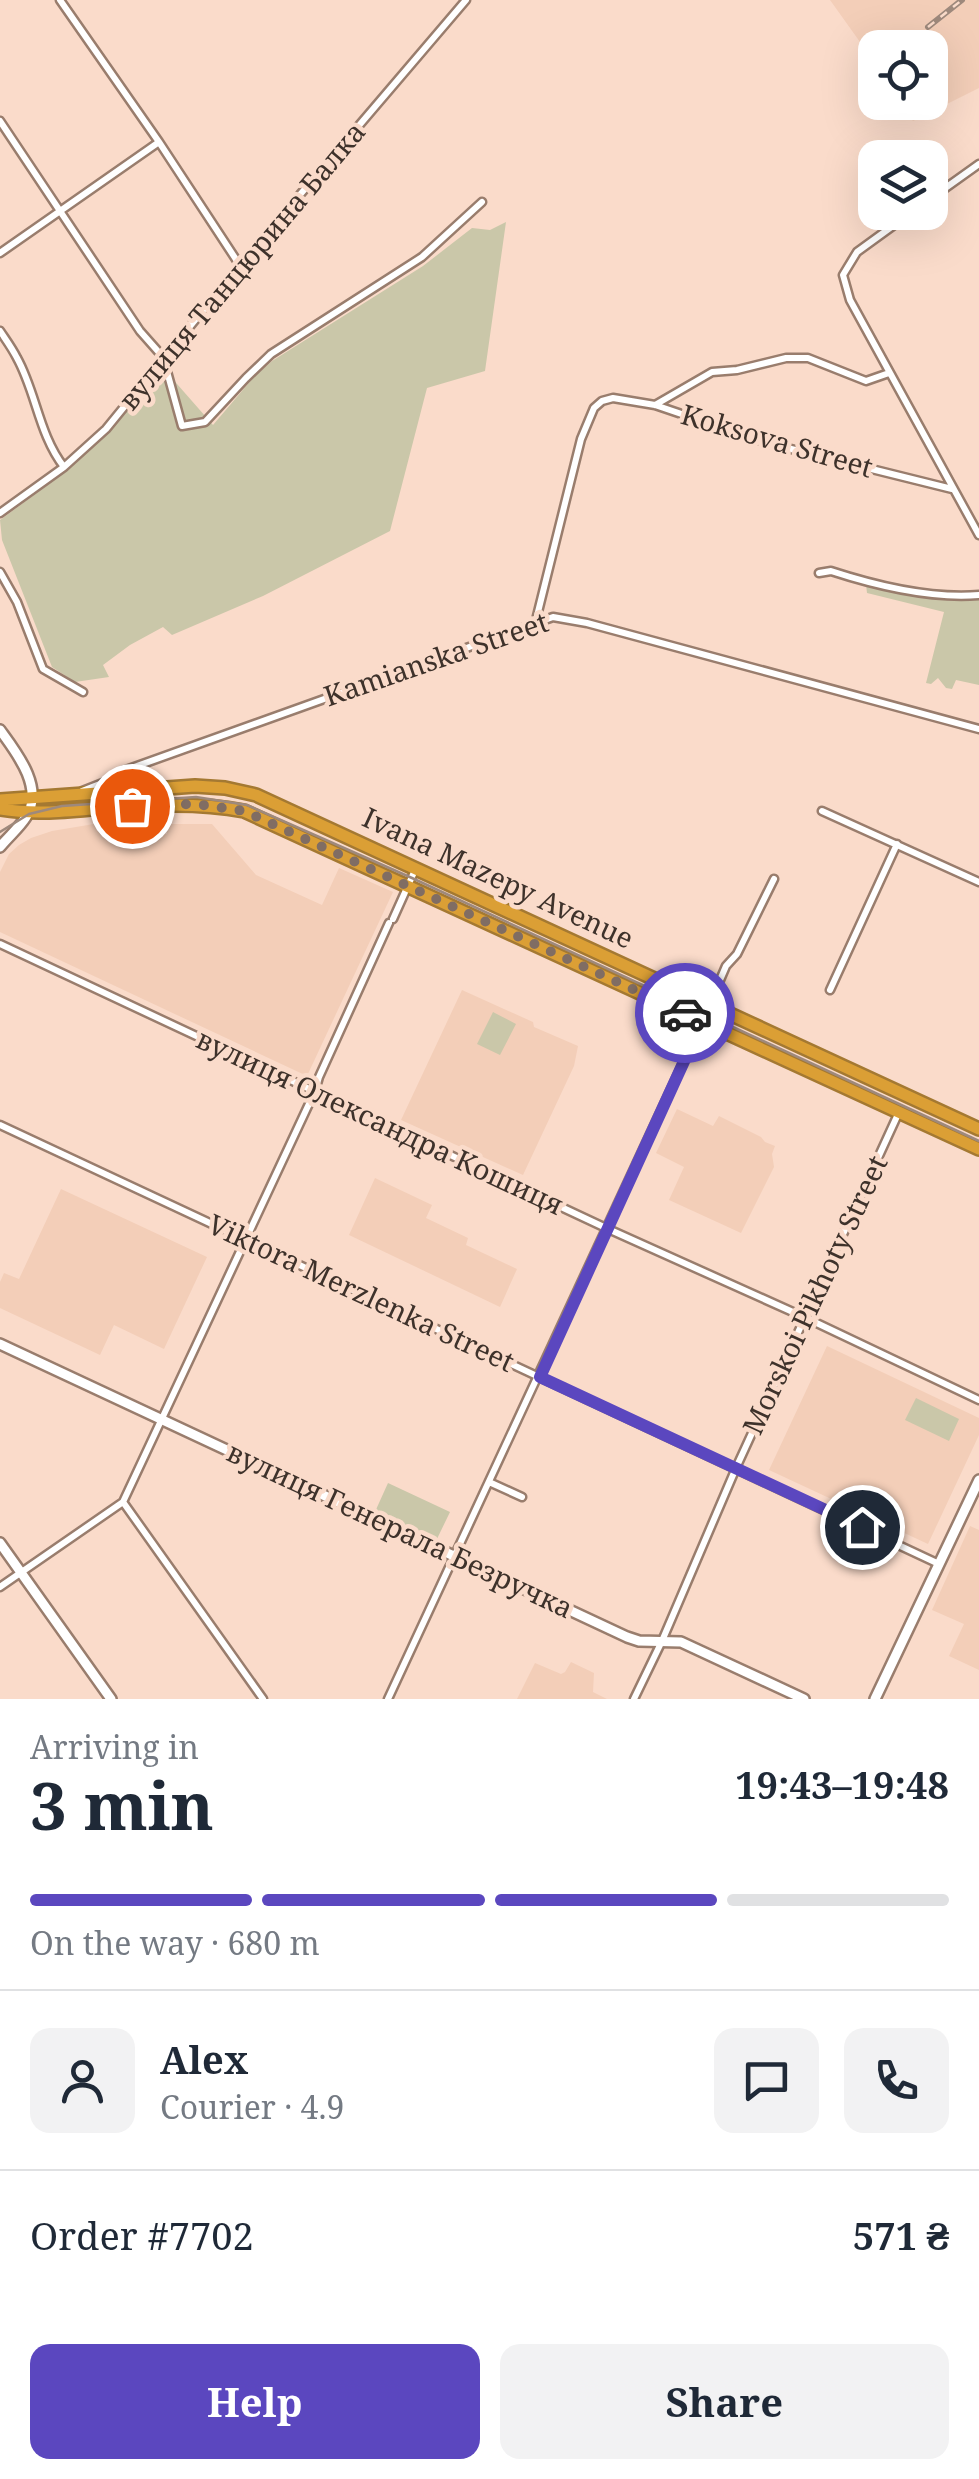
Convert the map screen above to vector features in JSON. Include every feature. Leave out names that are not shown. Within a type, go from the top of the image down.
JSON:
[{"type":"highway","name":"Ivana Mazepy Avenue","points":[[0,800],[195,786],[238,791],[275,802],[979,1129]]},
{"type":"highway","name":"Ivana Mazepy Avenue","points":[[0,809],[28,814],[196,804],[244,811],[979,1149]]},
{"type":"street","points":[[60,0],[240,264]]},
{"type":"street","points":[[67,9],[77,0]]},
{"type":"street","name":"вулиця Танцюрина Балка","points":[[0,514],[64,467],[106,429],[240,264],[466,0]]},
{"type":"street","points":[[0,121],[140,332],[162,357],[182,426],[205,422],[272,354],[422,258],[482,202]]},
{"type":"street","points":[[0,254],[160,142]]},
{"type":"street","points":[[948,186],[979,164]]},
{"type":"street","points":[[887,230],[857,252],[843,275],[850,300],[979,535]]},
{"type":"street","points":[[0,331],[18,359],[39,418],[64,467]]},
{"type":"street","points":[[655,405],[712,372],[786,358],[808,358],[866,381],[888,373]]},
{"type":"street","name":"Koksova Street","points":[[536,621],[581,439],[594,408],[602,401],[613,398],[655,405],[767,443],[952,489]]},
{"type":"street","points":[[0,572],[17,602],[43,669],[82,692]]},
{"type":"street","points":[[819,573],[831,572],[954,597],[979,595]]},
{"type":"street","name":"Kamianska Street","points":[[75,793],[110,780],[118,772],[536,621],[562,616],[979,728]]},
{"type":"street","points":[[0,730],[28,772],[31,797],[28,814],[0,847]]},
{"type":"street","points":[[822,812],[979,882]]},
{"type":"street","points":[[830,990],[897,844]]},
{"type":"street","points":[[0,1587],[123,1502],[416,868]]},
{"type":"street","points":[[388,1699],[540,1377],[726,966],[737,954],[774,879]]},
{"type":"street","name":"вулиця Олександра Кошиця","points":[[0,944],[979,1400]]},
{"type":"street","name":"Morskoi Pikhoty Street","points":[[634,1699],[899,1111]]},
{"type":"street","name":"Viktora Merzlenka Street","points":[[0,1126],[939,1564]]},
{"type":"street","name":"вулиця Генерала Безручка","points":[[0,1344],[627,1637],[639,1642],[680,1642],[804,1699]]},
{"type":"street","points":[[875,1699],[979,1480]]},
{"type":"street","points":[[489,1482],[522,1497]]},
{"type":"street","points":[[123,1502],[264,1699]]},
{"type":"street","points":[[0,1542],[111,1699]]},
{"type":"shaded area","points":[[830,0],[979,0],[979,88],[948,104],[948,30],[858,30],[858,39]]},
{"type":"shaded area","points":[[506,222],[485,371],[427,388],[390,531],[263,596],[172,635],[163,627],[103,665],[109,677],[75,682],[52,667],[2,540],[0,520],[68,470],[109,432],[163,368],[213,425],[272,361],[423,266],[472,228],[490,230]]},
{"type":"shaded area","points":[[866,584],[931,599],[979,600],[979,685],[956,680],[952,689],[946,688],[938,678],[926,683],[944,612],[867,593]]},
{"type":"shaded area","points":[[124,819],[137,825],[141,839],[167,834],[167,824],[212,824],[256,875],[322,905],[339,868],[393,892],[307,1076],[0,932],[0,872],[9,854],[31,838],[52,831]]},
{"type":"shaded area","points":[[462,990],[578,1046],[574,1066],[523,1175],[401,1120]]},
{"type":"shaded area","points":[[493,1012],[516,1024],[500,1055],[477,1044]]},
{"type":"shaded area","points":[[677,1109],[713,1126],[719,1116],[775,1146],[774,1167],[741,1233],[669,1200],[684,1167],[656,1153]]},
{"type":"shaded area","points":[[375,1178],[432,1205],[426,1218],[468,1238],[466,1245],[517,1269],[500,1307],[349,1235]]},
{"type":"shaded area","points":[[61,1189],[207,1257],[164,1349],[114,1325],[100,1355],[0,1308],[4,1273],[19,1279]]},
{"type":"shaded area","points":[[827,1346],[979,1418],[979,1435],[928,1544],[769,1470]]},
{"type":"shaded area","points":[[916,1398],[959,1419],[949,1441],[905,1420]]},
{"type":"shaded area","points":[[388,1483],[450,1512],[435,1543],[374,1514]]},
{"type":"shaded area","points":[[970,1526],[979,1530],[979,1670],[949,1656],[964,1624],[932,1610]]},
{"type":"shaded area","points":[[571,1662],[594,1673],[593,1692],[607,1699],[517,1699],[535,1663],[561,1674]]},
{"type":"tram line","points":[[0,832],[29,814],[62,806],[196,797],[247,805],[979,1141]]},
{"type":"railway","points":[[928,27],[962,0]]},
{"type":"way so far","points":[[132,806],[196,804],[244,811],[685,1013]]},
{"type":"route","points":[[685,1013],[702,1022],[540,1377],[862,1527]]}]
